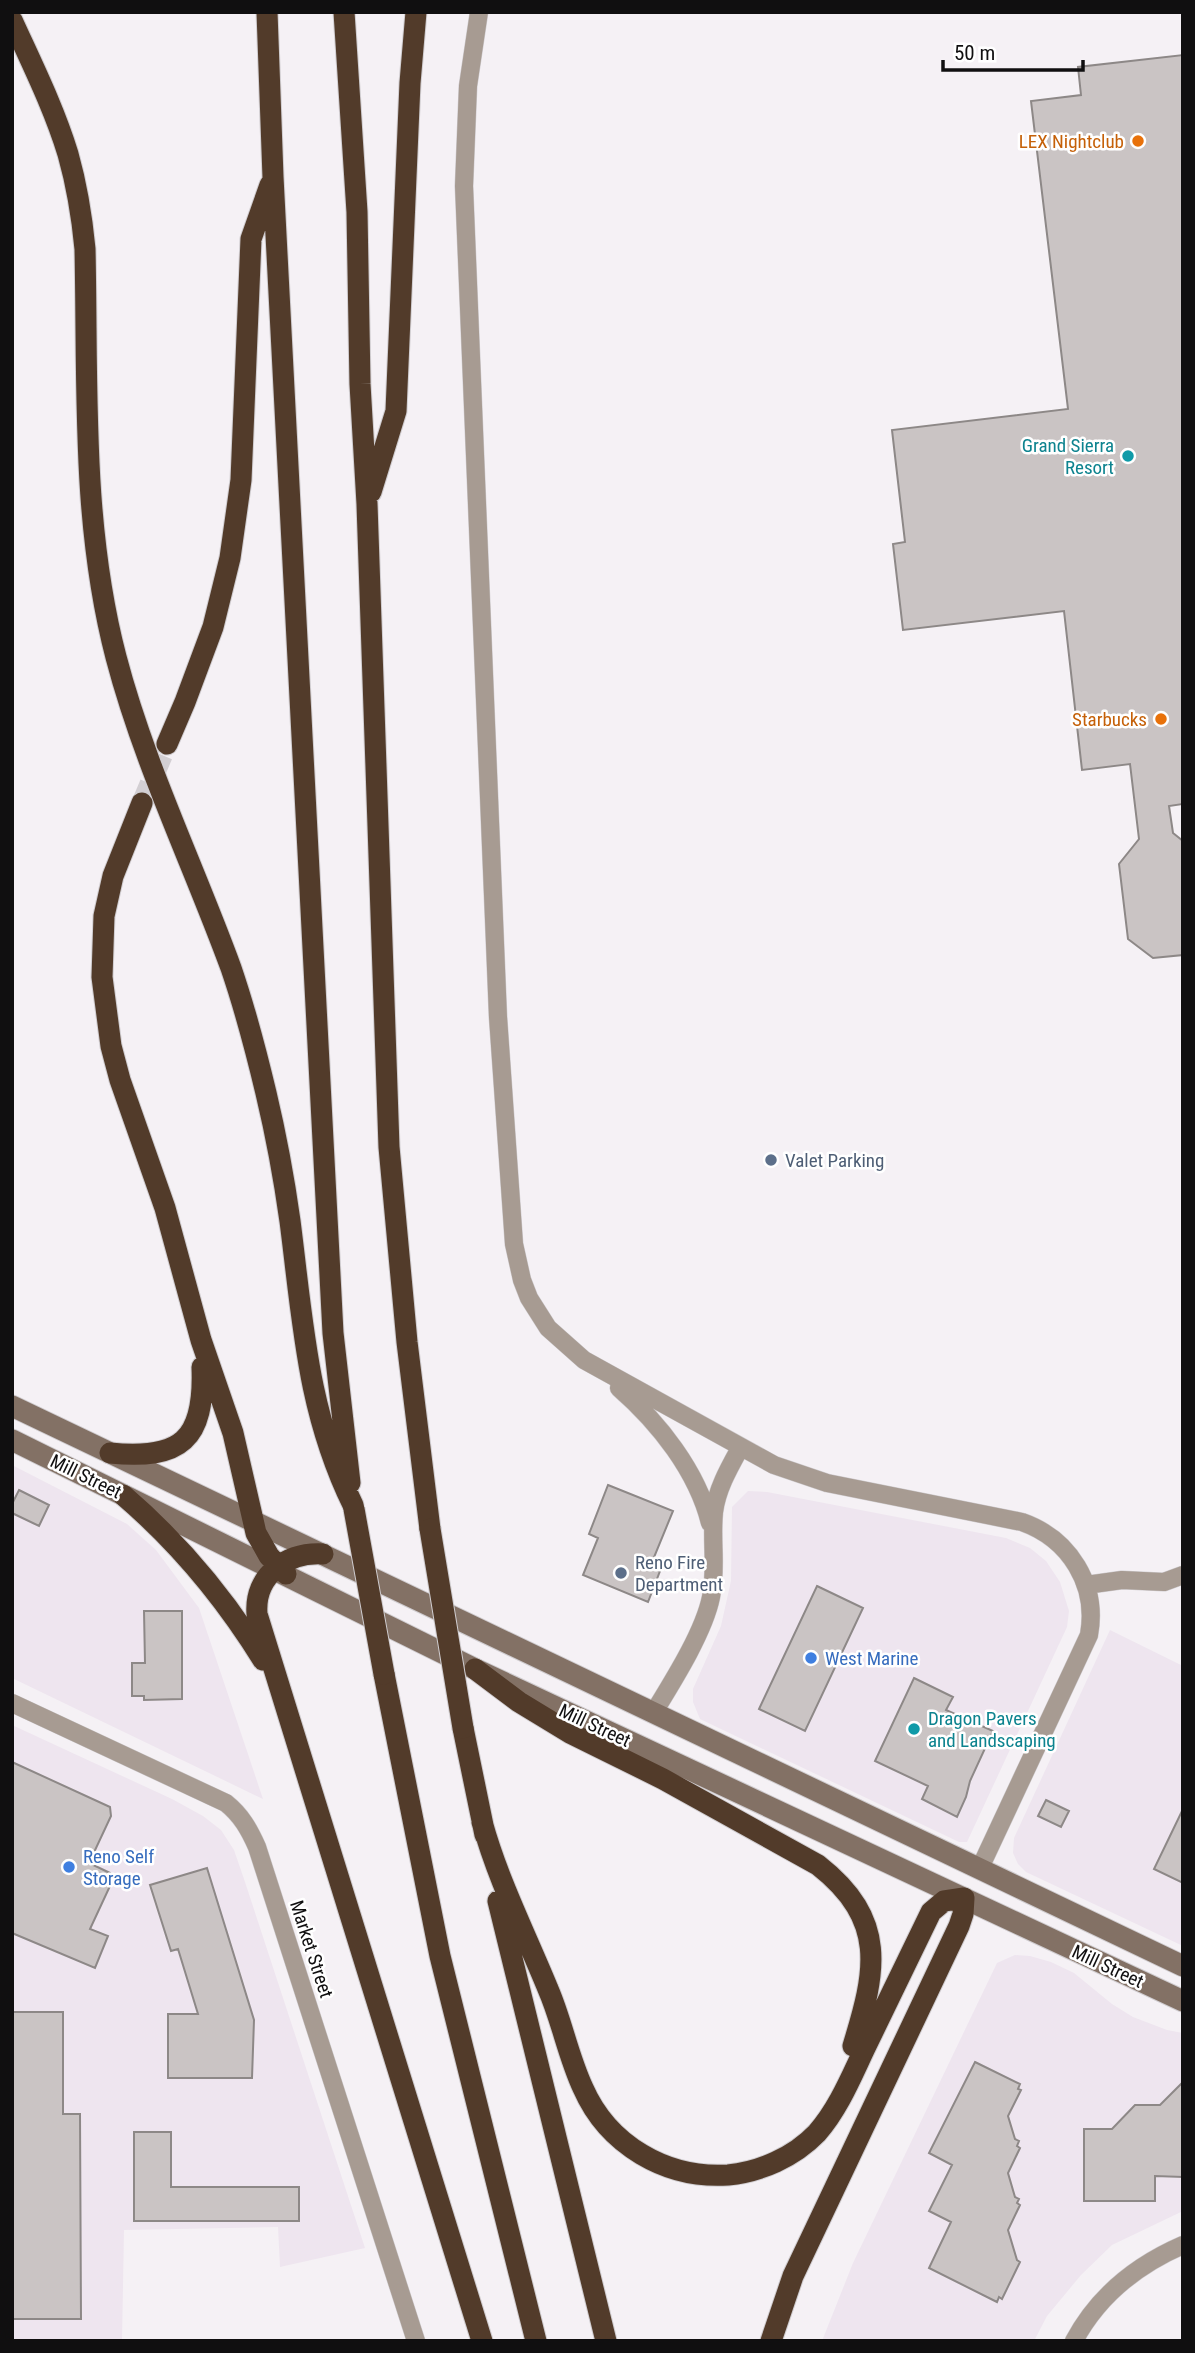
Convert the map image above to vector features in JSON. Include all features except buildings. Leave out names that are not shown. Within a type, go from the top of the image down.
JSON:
[{"type":"highway","points":[[267,12],[273,177],[333,1333],[354,1507],[440,1956],[536,2341]]},
{"type":"highway","points":[[344,12],[357,212],[360,384],[367,505],[390,1159],[407,1342],[430,1529],[463,1728],[519,1989],[606,2341]]},
{"type":"highway","points":[[367,505],[396,411],[416,12]]},
{"type":"highway","points":[[12,20],[57,122],[73,172],[82,215],[85,249],[88,476],[97,563],[108,620],[137,726],[216,927],[246,1017],[275,1137],[290,1220],[297,1291],[314,1393],[335,1467],[354,1507]]},
{"type":"highway","points":[[167,744],[213,627],[230,558],[241,481],[251,239],[273,177]]},
{"type":"highway","points":[[142,803],[113,876],[104,916],[102,957],[106,1012],[120,1080],[165,1208],[201,1340],[233,1433],[252,1520],[262,1544],[280,1570]]},
{"type":"highway","points":[[110,1452],[148,1455],[161,1453],[177,1445],[192,1431],[202,1401],[201,1340]]},
{"type":"highway","points":[[123,1494],[175,1542],[219,1594],[264,1661],[289,1715]]},
{"type":"highway","points":[[323,1554],[299,1556],[280,1570],[260,1590],[257,1614],[482,2341]]},
{"type":"highway","points":[[475,1669],[542,1717],[726,1813],[818,1865],[843,1888],[861,1915],[867,1930],[872,1946],[872,1964],[868,2000],[846,2069],[839,2102]]},
{"type":"highway","points":[[482,1822],[500,1881],[551,1994],[583,2089],[604,2123],[632,2149],[683,2172],[716,2175],[749,2171],[784,2157],[815,2134],[839,2102],[931,1912],[944,1901],[964,1898],[959,1926],[809,2241],[784,2299],[771,2341]]},
{"type":"main road","name":"Mill Street","points":[[12,1406],[1183,1966]]},
{"type":"main road","name":"Mill Street","points":[[12,1440],[280,1570],[475,1669],[1183,2001]]},
{"type":"main road","points":[[964,1898],[980,1868]]},
{"type":"street","points":[[479,12],[467,98],[464,186],[495,957],[517,1261],[529,1298],[548,1328],[644,1412],[681,1460],[708,1514],[715,1550]]},
{"type":"street","points":[[583,1360],[774,1465],[810,1478],[1035,1527],[1069,1553],[1086,1584],[1091,1611],[1085,1647],[980,1868]]},
{"type":"street","points":[[654,1712],[706,1616],[713,1583],[715,1503],[740,1448]]},
{"type":"street","points":[[1086,1584],[1122,1580],[1164,1582],[1183,1575]]},
{"type":"street","name":"Market Street","points":[[12,1703],[226,1803],[237,1812],[249,1829],[416,2341]]},
{"type":"street","points":[[1074,2341],[1098,2305],[1120,2283],[1146,2264],[1183,2245]]},
{"type":"shaded area","points":[[12,1465],[127,1524],[156,1550],[199,1608],[263,1799],[12,1678]]},
{"type":"shaded area","points":[[748,1491],[767,1492],[1006,1538],[1030,1548],[1046,1561],[1060,1582],[1069,1611],[1067,1627],[967,1842],[959,1842],[700,1719],[693,1702],[693,1689],[721,1626],[731,1581],[732,1507]]},
{"type":"shaded area","points":[[1110,1630],[1183,1666],[1183,1946],[1026,1872],[1013,1853],[1014,1838]]},
{"type":"shaded area","points":[[12,1725],[172,1799],[203,1816],[221,1830],[234,1850],[365,2248],[280,2267],[278,2227],[124,2230],[122,2341],[12,2341]]},
{"type":"shaded area","points":[[1015,1955],[1051,1962],[1074,1973],[1112,2004],[1133,2017],[1183,2033],[1183,2211],[1112,2245],[1081,2275],[1047,2316],[1034,2341],[822,2341],[853,2263],[997,1963]]},
{"type":"tunnel","points":[[142,803],[167,744]]},
{"type":"place","name":"LEX Nightclub","points":[[1138,141]]},
{"type":"place","name":"Grand Sierra Resort","points":[[1128,456]]},
{"type":"place","name":"Starbucks","points":[[1161,719]]},
{"type":"place","name":"Valet Parking","points":[[771,1160]]},
{"type":"place","name":"Reno Fire Department","points":[[621,1573]]},
{"type":"place","name":"West Marine","points":[[811,1658]]},
{"type":"place","name":"Dragon Pavers and Landscaping","points":[[914,1729]]},
{"type":"place","name":"Reno Self Storage","points":[[69,1867]]}]
